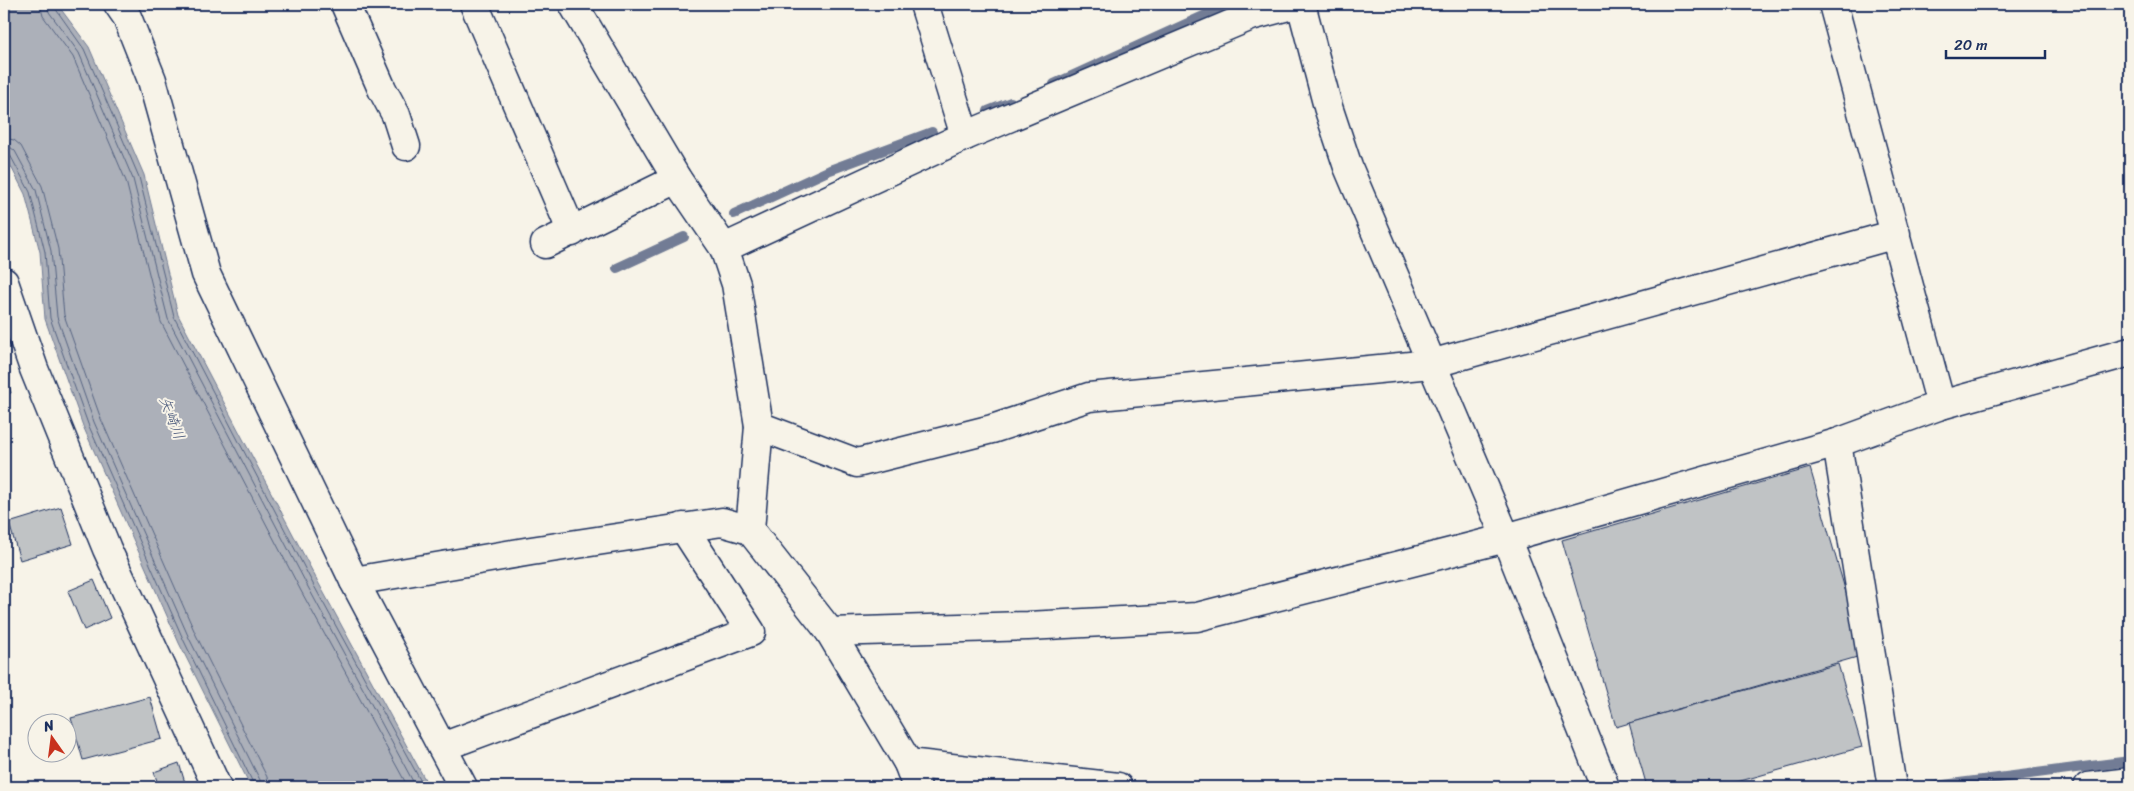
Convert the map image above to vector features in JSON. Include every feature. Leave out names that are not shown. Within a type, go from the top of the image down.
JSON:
[{"type":"street","points":[[118,4],[127,17],[152,80],[206,274],[354,581],[464,787]]},
{"type":"street","points":[[345,4],[382,89],[396,115],[406,146]]},
{"type":"street","points":[[474,4],[572,232]]},
{"type":"street","points":[[573,4],[678,179],[724,248],[736,284],[760,426],[750,530]]},
{"type":"street","points":[[924,4],[965,136]]},
{"type":"street","points":[[724,248],[965,136],[1249,10],[1296,4]]},
{"type":"street","points":[[1300,4],[1328,107],[1348,167],[1506,538],[1605,787]]},
{"type":"street","points":[[1833,4],[1941,405]]},
{"type":"street","points":[[545,244],[678,179]]},
{"type":"street","points":[[760,426],[857,463],[992,429],[1089,397],[1431,364],[1896,234]]},
{"type":"street","points":[[4,282],[34,369],[107,548],[217,787]]},
{"type":"street","points":[[830,632],[1028,626],[1197,617],[1506,538],[1837,442],[1941,405],[2130,352]]},
{"type":"street","points":[[1837,442],[1892,787]]},
{"type":"street","points":[[354,581],[722,522],[750,530],[830,632],[912,775],[1118,787]]},
{"type":"street","points":[[442,747],[752,632],[683,527]]},
{"type":"street","points":[[2088,787],[2130,782]]},
{"type":"water","name":"矢崎川","points":[[4,4],[57,4],[89,47],[144,175],[178,315],[318,582],[429,787],[251,787],[179,643],[83,426],[45,319],[40,252],[25,194],[4,153]]},
{"type":"building","points":[[4,365],[11,393],[4,395]]},
{"type":"building","points":[[4,423],[8,443],[4,444]]},
{"type":"building","points":[[1810,468],[1864,655],[1616,727],[1562,540]]},
{"type":"building","points":[[61,507],[73,544],[20,560],[9,523]]},
{"type":"building","points":[[94,580],[110,618],[84,630],[68,591]]},
{"type":"building","points":[[1838,664],[1862,747],[1719,787],[1647,787],[1629,723]]},
{"type":"building","points":[[150,697],[162,739],[83,760],[78,742],[78,716]]},
{"type":"building","points":[[179,763],[186,786],[159,787],[154,772]]},
{"type":"waterway","points":[[1054,84],[1220,10]]},
{"type":"waterway","points":[[988,111],[1011,102]]},
{"type":"waterway","points":[[734,214],[830,170],[932,132]]},
{"type":"waterway","points":[[617,268],[684,237]]},
{"type":"waterway","points":[[1928,787],[2130,761]]}]
